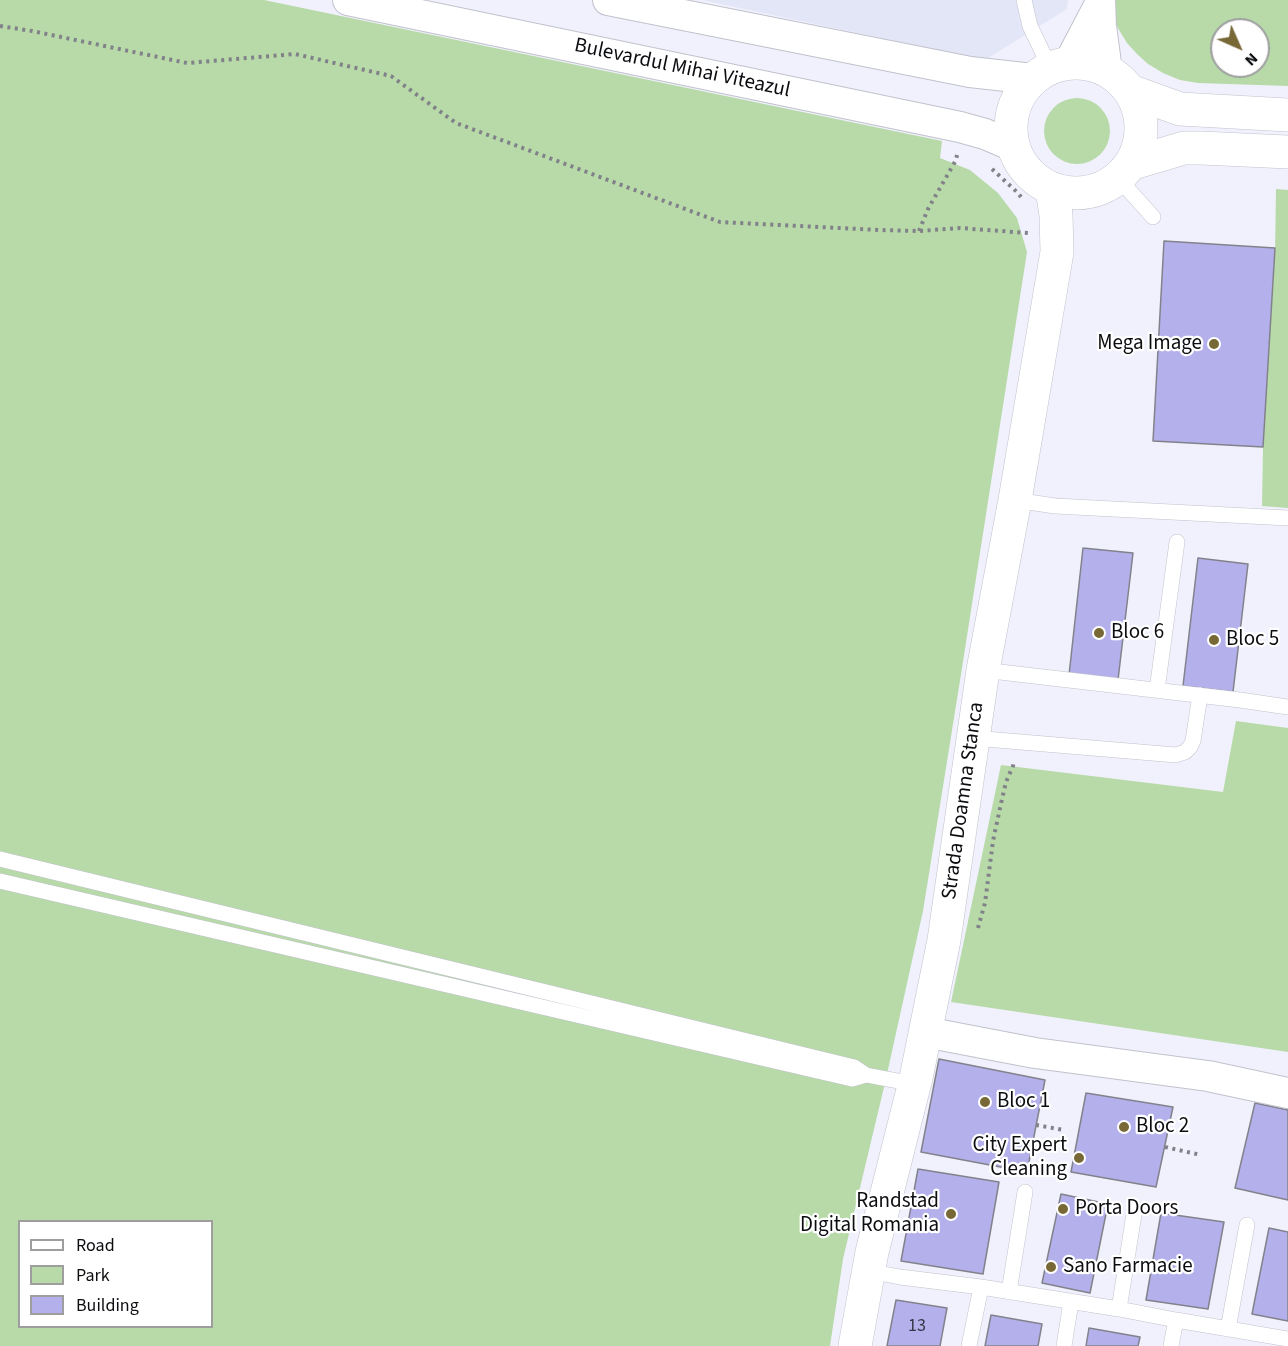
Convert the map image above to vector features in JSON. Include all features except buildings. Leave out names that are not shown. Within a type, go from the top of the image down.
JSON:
[{"type":"street","name":"Bulevardul Mihai Viteazul","points":[[348,0],[456,11],[960,127],[985,134],[1013,146]]},
{"type":"street","points":[[608,0],[970,72],[1051,70],[1088,64],[1118,81],[1180,109],[1288,115]]},
{"type":"street","points":[[1100,2],[1051,70],[1019,96],[1012,117],[1013,146],[1021,163],[1032,177],[1037,194],[1083,193],[1112,178],[1184,148],[1288,152]]},
{"type":"street","points":[[1100,2],[1101,26],[1118,81]]},
{"type":"street","name":"Strada Doamna Stanca","points":[[1057,252],[1071,223],[1138,146],[1141,128],[1138,109],[1118,81]]},
{"type":"street","name":"Strada Doamna Stanca","points":[[855,1346],[868,1270],[914,1084],[944,940],[983,670],[1015,500],[1057,252],[1056,215],[1052,189],[1037,194]]},
{"type":"street","points":[[925,1032],[1035,1053],[1208,1076],[1288,1093]]},
{"type":"lane","points":[[1024,0],[1030,26],[1051,70]]},
{"type":"lane","points":[[1112,178],[1153,217]]},
{"type":"lane","points":[[1015,500],[1055,506],[1288,518]]},
{"type":"lane","points":[[1157,690],[1177,542]]},
{"type":"lane","points":[[983,670],[1288,707]]},
{"type":"lane","points":[[974,738],[1176,755],[1185,752],[1193,741],[1200,695]]},
{"type":"lane","points":[[0,859],[854,1067],[866,1075],[914,1084]]},
{"type":"lane","points":[[0,881],[852,1079],[866,1075]]},
{"type":"lane","points":[[1010,1292],[1025,1192]]},
{"type":"lane","points":[[1119,1309],[1135,1208]]},
{"type":"lane","points":[[1228,1329],[1247,1225]]},
{"type":"lane","points":[[868,1270],[900,1277],[981,1287],[1119,1309],[1228,1329],[1269,1341],[1288,1339]]},
{"type":"lane","points":[[969,1346],[981,1287]]},
{"type":"lane","points":[[1064,1346],[1071,1302]]},
{"type":"lane","points":[[1171,1346],[1176,1320]]},
{"type":"path","points":[[0,26],[187,63],[295,54],[391,76],[456,123],[720,222],[919,231],[960,228],[1030,233]]},
{"type":"path","points":[[919,231],[928,209],[956,160],[958,148]]},
{"type":"path","points":[[986,164],[1018,193],[1037,194]]},
{"type":"path","points":[[976,933],[984,903],[1002,799],[1013,766],[1017,742]]},
{"type":"path","points":[[1036,1125],[1064,1131]]},
{"type":"path","points":[[1165,1147],[1201,1155]]},
{"type":"shaded area","points":[[702,0],[1068,0],[1067,9],[985,60]]},
{"type":"green space","points":[[0,0],[264,0],[942,141],[940,158],[970,170],[998,193],[1017,218],[1027,252],[923,911],[843,1259],[830,1346],[0,1346]]},
{"type":"green space","points":[[1115,0],[1288,0],[1288,86],[1198,83],[1180,80],[1148,64],[1127,43],[1112,16]]},
{"type":"green space","points":[[1077,98],[1090,101],[1100,108],[1107,118],[1110,131],[1107,144],[1100,154],[1090,161],[1077,164],[1064,161],[1054,154],[1047,144],[1044,131],[1047,118],[1054,108],[1064,101]]},
{"type":"green space","points":[[1276,189],[1288,190],[1288,508],[1262,506],[1263,447],[1275,254]]},
{"type":"green space","points":[[1236,721],[1288,728],[1288,1052],[951,1002],[1001,765],[1223,792]]},
{"type":"place","name":"Mega Image","points":[[1214,344]]},
{"type":"place","name":"Bloc 6","points":[[1099,633]]},
{"type":"place","name":"Bloc 5","points":[[1214,640]]},
{"type":"place","name":"Bloc 1","points":[[985,1102]]},
{"type":"place","name":"Bloc 2","points":[[1124,1127]]},
{"type":"place","name":"City Expert Cleaning","points":[[1079,1158]]},
{"type":"place","name":"Porta Doors","points":[[1063,1209]]},
{"type":"place","name":"Randstad Digital Romania","points":[[951,1214]]},
{"type":"place","name":"Sano Farmacie","points":[[1051,1267]]}]
